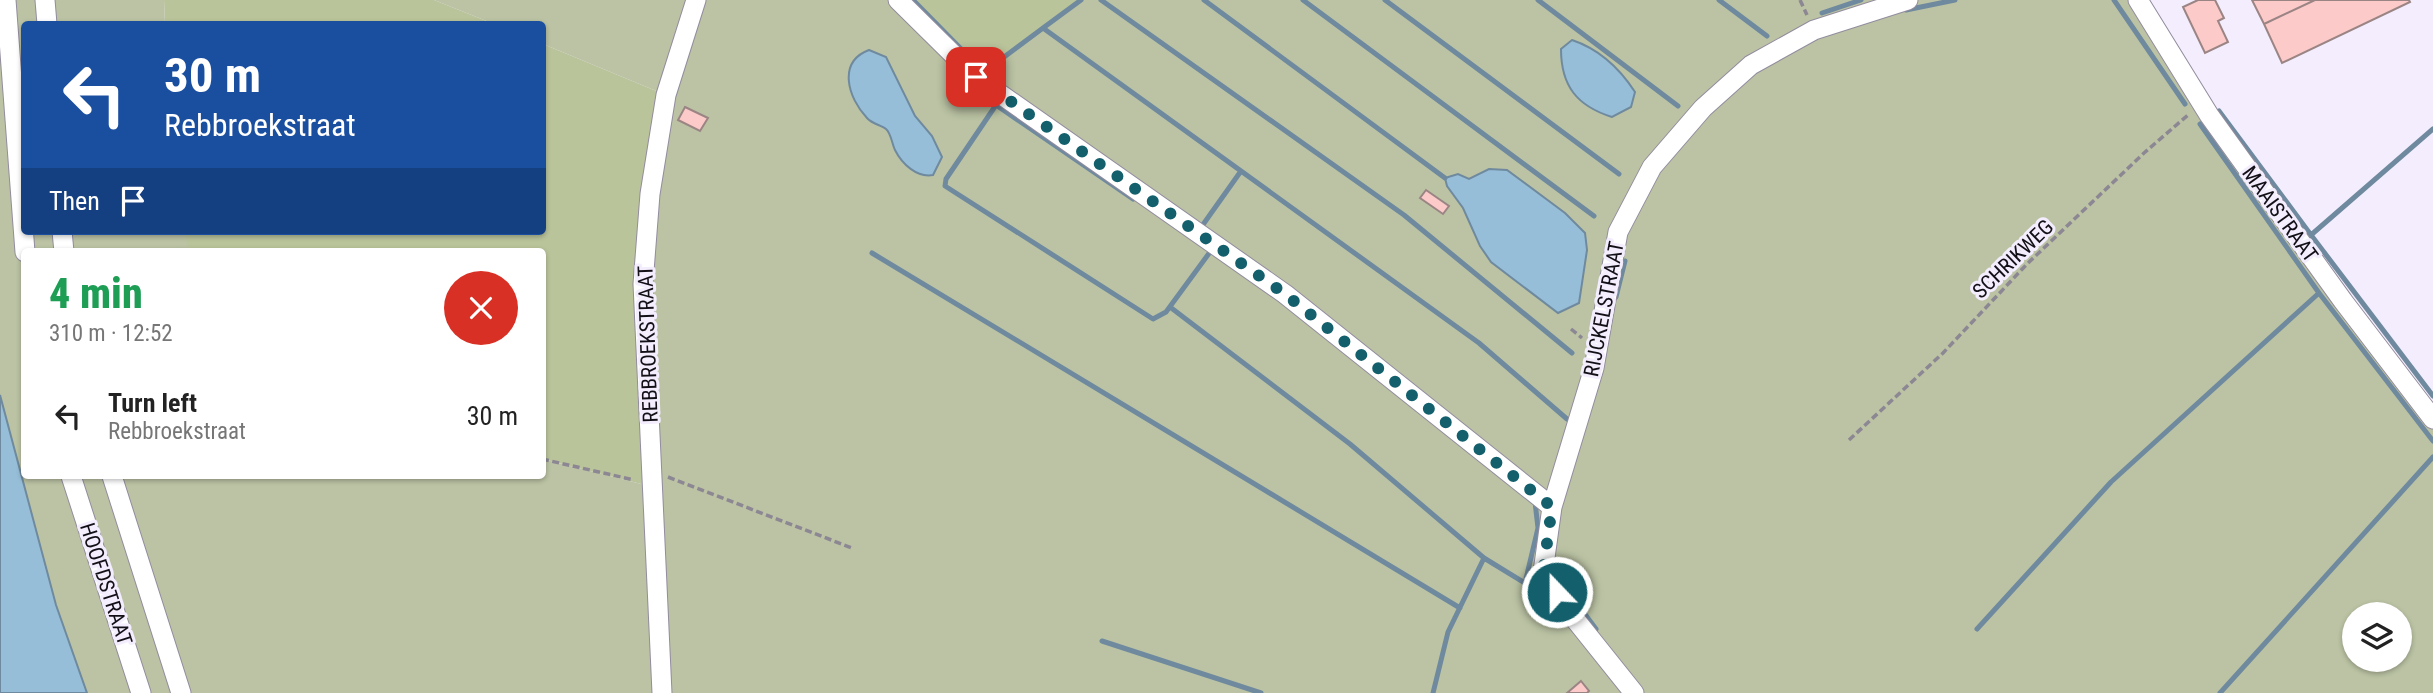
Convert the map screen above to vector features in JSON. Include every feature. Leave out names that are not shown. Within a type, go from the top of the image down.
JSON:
[{"type":"street","points":[[6,0],[21,199]]},
{"type":"street","points":[[45,0],[47,21]]},
{"type":"street","name":"REBBROEKSTRAAT","points":[[662,693],[643,284],[650,194],[666,95],[696,0]]},
{"type":"street","points":[[898,0],[976,77],[1285,294],[1552,507]]},
{"type":"street","name":"RIJCKELSTRAAT","points":[[1634,693],[1570,613],[1543,572],[1552,507],[1594,368],[1618,232],[1652,167],[1703,108],[1751,65],[1814,30],[1908,0]]},
{"type":"street","name":"MAAISTRAAT","points":[[2138,0],[2202,103],[2343,301],[2433,419]]},
{"type":"street","name":"HOOFDSTRAAT","points":[[72,479],[141,693]]},
{"type":"street","name":"HOOFDSTRAAT","points":[[113,479],[181,693]]},
{"type":"path","name":"SCHRIKWEG","points":[[1849,440],[1943,353],[2027,264],[2144,153],[2202,103]]},
{"type":"path","points":[[546,460],[626,479],[653,477],[852,548]]},
{"type":"green space","points":[[0,0],[164,0],[165,21],[21,21],[21,235],[190,235],[191,248],[21,248],[21,474],[0,395]]},
{"type":"green space","points":[[164,0],[434,0],[486,21],[165,21]]},
{"type":"green space","points":[[434,0],[898,0],[976,77],[1079,0],[2138,0],[2433,419],[2433,693],[87,693],[56,605],[22,479],[546,479],[546,460],[653,487],[643,284],[666,95],[546,45],[546,21],[486,21]]},
{"type":"green space","points":[[898,0],[1079,0],[976,77]]},
{"type":"green space","points":[[546,45],[666,95],[650,194],[653,487],[546,460],[546,248],[187,248],[186,235],[546,235]]},
{"type":"water","points":[[1572,40],[1600,54],[1623,75],[1635,92],[1631,107],[1612,117],[1589,107],[1573,93],[1564,74],[1561,49]]},
{"type":"water","points":[[869,50],[886,57],[915,116],[932,136],[942,157],[933,175],[921,174],[906,165],[895,150],[888,131],[869,120],[855,101],[849,72],[859,56]]},
{"type":"water","points":[[1489,169],[1507,170],[1565,213],[1585,233],[1587,250],[1579,303],[1558,313],[1491,262],[1480,246],[1463,208],[1447,186],[1445,178],[1458,174],[1469,179]]},
{"type":"water","points":[[0,395],[56,605],[87,693],[0,693]]},
{"type":"building","points":[[2198,0],[2215,0],[2224,18],[2218,21],[2228,42],[2205,53],[2183,7]]},
{"type":"building","points":[[2252,0],[2315,0],[2264,24]]},
{"type":"building","points":[[2315,0],[2410,2],[2282,63],[2264,24]]},
{"type":"building","points":[[685,107],[708,118],[700,131],[678,120]]},
{"type":"building","points":[[1426,190],[1449,206],[1443,214],[1420,198]]},
{"type":"building","points":[[1581,681],[1589,691],[1587,693],[1567,693]]},
{"type":"waterway","points":[[913,0],[972,60]]},
{"type":"waterway","points":[[1043,28],[1081,0]]},
{"type":"waterway","points":[[1101,0],[1404,215],[1572,353]]},
{"type":"waterway","points":[[1204,0],[1445,178]]},
{"type":"waterway","points":[[1303,0],[1594,216]]},
{"type":"waterway","points":[[1385,0],[1619,174]]},
{"type":"waterway","points":[[1538,0],[1678,106]]},
{"type":"waterway","points":[[1719,0],[1767,36]]},
{"type":"waterway","points":[[1822,13],[1861,0]]},
{"type":"waterway","points":[[1906,10],[1955,0]]},
{"type":"waterway","points":[[2114,0],[2185,104]]},
{"type":"waterway","points":[[984,72],[1043,28],[1479,343],[1567,419]]},
{"type":"waterway","points":[[1133,199],[996,105],[946,179],[945,186],[1153,319],[1166,312],[1210,252]]},
{"type":"waterway","points":[[2219,111],[2311,235],[2433,129]]},
{"type":"waterway","points":[[2200,124],[2319,293],[2433,441]]},
{"type":"waterway","points":[[1202,226],[1241,171]]},
{"type":"waterway","points":[[2311,235],[2433,396]]},
{"type":"waterway","points":[[872,253],[1460,608]]},
{"type":"waterway","points":[[1616,297],[1625,261]]},
{"type":"waterway","points":[[1977,629],[2111,482],[2319,293]]},
{"type":"waterway","points":[[1170,307],[1350,444],[1484,558],[1525,583],[1538,528],[1535,502]]},
{"type":"waterway","points":[[2220,693],[2433,457]]},
{"type":"waterway","points":[[1433,693],[1448,632],[1484,558]]},
{"type":"waterway","points":[[1553,559],[1561,582],[1596,629]]},
{"type":"waterway","points":[[1102,641],[1261,693]]},
{"type":"route","points":[[976,77],[1285,294],[1552,507],[1543,572],[1557,592]]}]
